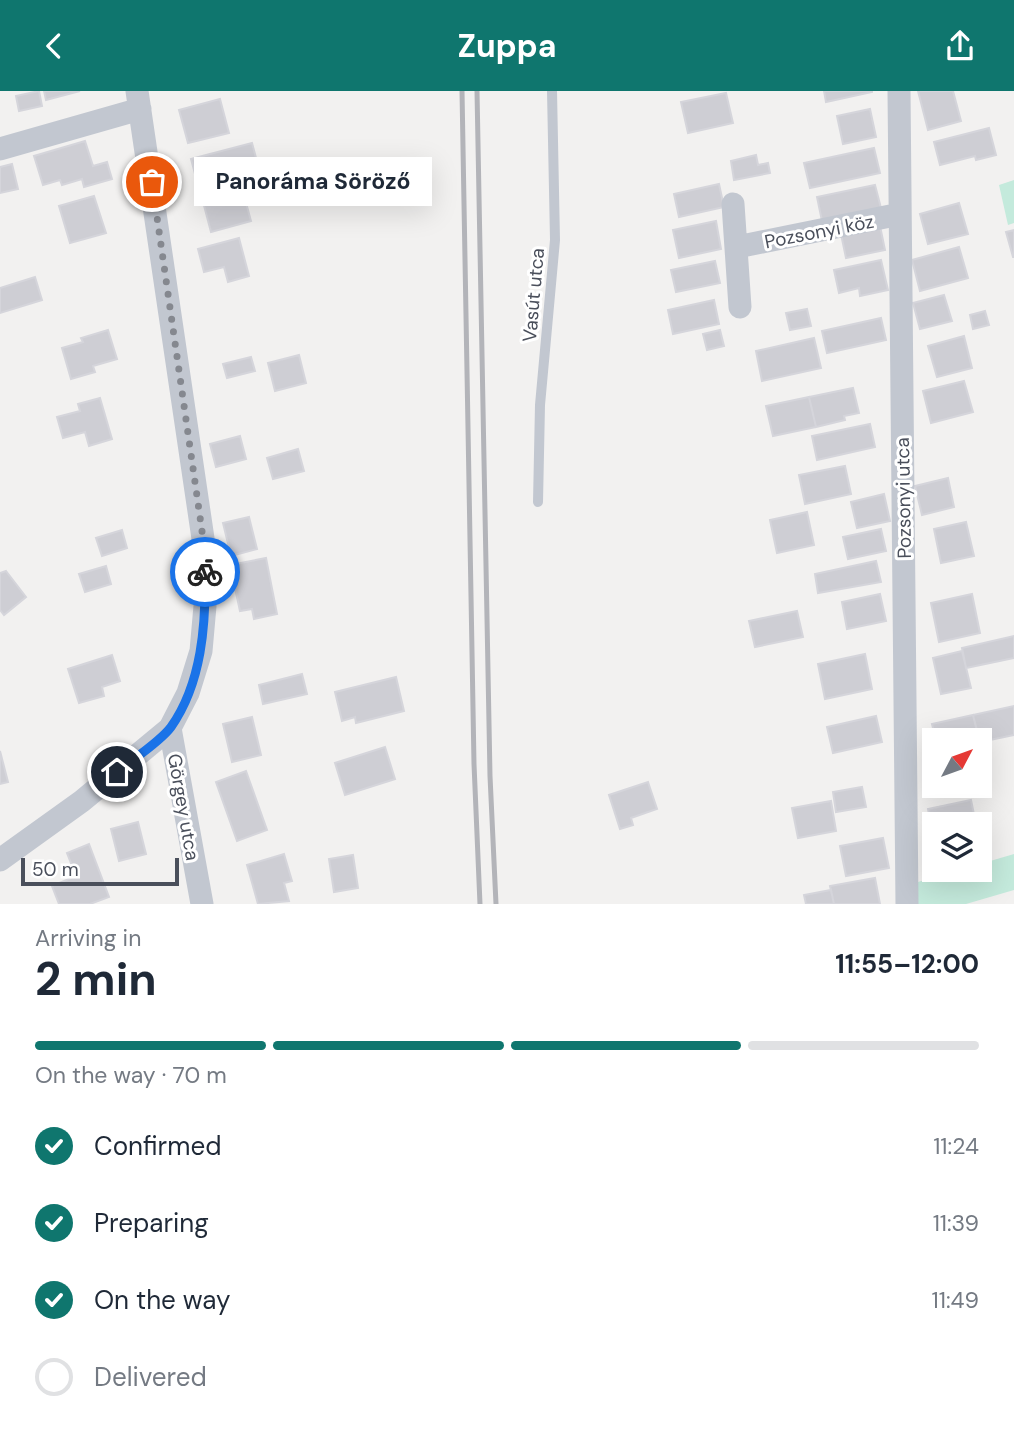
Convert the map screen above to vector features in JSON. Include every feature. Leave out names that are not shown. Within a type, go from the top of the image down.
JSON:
[{"type":"street","name":"Pozsonyi utca","points":[[900,91],[906,904]]},
{"type":"street","points":[[0,149],[138,100]]},
{"type":"street","name":"Görgey utca","points":[[138,100],[205,552],[205,606],[201,651],[188,693],[170,728],[202,904]]},
{"type":"street","name":"Pozsonyi köz","points":[[733,204],[740,306]]},
{"type":"street","name":"Pozsonyi köz","points":[[737,247],[900,214]]},
{"type":"street","points":[[0,860],[82,801],[170,728]]},
{"type":"lane","name":"Vasút utca","points":[[538,502],[540,405],[556,222],[552,91]]},
{"type":"green space","points":[[1014,180],[1014,223],[1008,225],[999,185]]},
{"type":"green space","points":[[1014,854],[1014,890],[966,904],[917,904],[918,882],[992,882],[992,860]]},
{"type":"building","points":[[39,91],[42,106],[19,111],[16,96]]},
{"type":"building","points":[[44,91],[80,91],[46,100]]},
{"type":"building","points":[[824,91],[872,91],[872,92],[826,102]]},
{"type":"building","points":[[918,91],[953,91],[961,121],[928,130]]},
{"type":"building","points":[[726,93],[733,123],[688,133],[681,102]]},
{"type":"building","points":[[220,99],[229,133],[188,143],[179,110]]},
{"type":"building","points":[[870,109],[876,137],[843,144],[837,116]]},
{"type":"building","points":[[989,128],[996,155],[976,160],[975,156],[940,165],[934,142]]},
{"type":"building","points":[[85,141],[93,166],[107,162],[112,179],[84,187],[82,179],[62,185],[60,180],[43,185],[34,156]]},
{"type":"building","points":[[252,143],[259,169],[198,185],[191,159]]},
{"type":"building","points":[[874,148],[880,173],[810,188],[804,163]]},
{"type":"building","points":[[756,155],[758,165],[768,163],[770,173],[734,180],[731,161]]},
{"type":"building","points":[[12,164],[18,189],[0,193],[0,167]]},
{"type":"building","points":[[719,184],[724,207],[679,217],[674,194]]},
{"type":"building","points":[[875,185],[881,208],[822,221],[817,197]]},
{"type":"building","points":[[242,188],[251,221],[211,232],[202,198]]},
{"type":"building","points":[[94,196],[106,233],[70,243],[59,206]]},
{"type":"building","points":[[959,203],[968,234],[928,244],[920,214]]},
{"type":"building","points":[[716,221],[721,249],[679,258],[673,230]]},
{"type":"building","points":[[880,226],[885,250],[846,258],[841,234]]},
{"type":"building","points":[[1014,230],[1014,257],[1013,257],[1006,232]]},
{"type":"building","points":[[239,238],[249,276],[228,282],[224,267],[204,272],[198,249]]},
{"type":"building","points":[[959,247],[968,278],[920,291],[912,260]]},
{"type":"building","points":[[881,260],[888,290],[860,296],[859,288],[839,293],[834,270]]},
{"type":"building","points":[[715,261],[720,283],[676,292],[671,270]]},
{"type":"building","points":[[35,277],[42,300],[0,313],[0,288]]},
{"type":"building","points":[[944,295],[952,321],[920,329],[913,303]]},
{"type":"building","points":[[714,300],[719,324],[673,334],[668,310]]},
{"type":"building","points":[[807,309],[811,326],[790,330],[786,313]]},
{"type":"building","points":[[985,311],[989,325],[973,329],[970,315]]},
{"type":"building","points":[[881,318],[886,340],[827,353],[822,331]]},
{"type":"building","points":[[108,330],[117,359],[93,366],[95,372],[71,379],[62,348],[83,342],[81,338]]},
{"type":"building","points":[[720,330],[724,346],[707,350],[703,334]]},
{"type":"building","points":[[964,336],[972,368],[937,377],[928,346]]},
{"type":"building","points":[[814,338],[821,368],[762,381],[756,351]]},
{"type":"building","points":[[299,355],[306,383],[275,391],[268,363]]},
{"type":"building","points":[[251,357],[255,371],[227,378],[223,364]]},
{"type":"building","points":[[964,381],[973,412],[931,423],[923,391]]},
{"type":"building","points":[[853,388],[859,413],[844,416],[845,420],[816,427],[809,397]]},
{"type":"building","points":[[809,397],[816,427],[773,436],[766,406]]},
{"type":"building","points":[[100,398],[112,439],[89,446],[85,432],[63,438],[57,417],[80,411],[78,404]]},
{"type":"building","points":[[870,424],[875,447],[817,460],[812,436]]},
{"type":"building","points":[[240,436],[246,459],[216,467],[210,444]]},
{"type":"building","points":[[298,449],[304,471],[273,479],[267,458]]},
{"type":"building","points":[[845,466],[851,494],[805,504],[799,475]]},
{"type":"building","points":[[948,478],[954,507],[922,515],[915,486]]},
{"type":"building","points":[[884,494],[890,521],[857,528],[851,502]]},
{"type":"building","points":[[807,512],[814,545],[777,553],[770,520]]},
{"type":"building","points":[[249,517],[257,549],[231,556],[223,523]]},
{"type":"building","points":[[966,522],[974,556],[941,563],[934,529]]},
{"type":"building","points":[[881,529],[886,551],[848,559],[843,537]]},
{"type":"building","points":[[122,530],[127,548],[102,556],[96,538]]},
{"type":"building","points":[[266,558],[277,614],[254,619],[252,609],[240,611],[230,565]]},
{"type":"building","points":[[876,561],[881,582],[818,593],[815,574]]},
{"type":"building","points":[[106,566],[111,584],[85,592],[79,574]]},
{"type":"building","points":[[6,571],[26,597],[4,615],[0,610],[0,573]]},
{"type":"building","points":[[880,594],[886,621],[847,629],[842,602]]},
{"type":"building","points":[[972,594],[980,633],[939,642],[931,603]]},
{"type":"building","points":[[797,611],[803,637],[755,647],[749,621]]},
{"type":"building","points":[[1014,636],[1014,658],[966,668],[962,648]]},
{"type":"building","points":[[962,651],[971,688],[941,694],[933,658]]},
{"type":"building","points":[[865,654],[872,689],[825,699],[818,664]]},
{"type":"building","points":[[112,655],[120,681],[102,687],[104,696],[79,703],[68,669]]},
{"type":"building","points":[[302,674],[307,694],[263,704],[259,685]]},
{"type":"building","points":[[396,677],[404,711],[356,723],[355,717],[342,721],[335,692]]},
{"type":"building","points":[[1014,706],[1014,735],[992,740],[992,728],[976,728],[973,715]]},
{"type":"building","points":[[973,715],[976,728],[933,728],[932,724]]},
{"type":"building","points":[[876,716],[882,742],[833,753],[827,727]]},
{"type":"building","points":[[252,717],[261,755],[232,762],[223,724]]},
{"type":"building","points":[[385,747],[395,779],[345,795],[335,763]]},
{"type":"building","points":[[0,751],[8,782],[0,784]]},
{"type":"building","points":[[246,771],[267,830],[237,841],[216,782]]},
{"type":"building","points":[[648,782],[657,809],[631,818],[633,825],[620,829],[609,795]]},
{"type":"building","points":[[862,787],[866,807],[836,812],[833,792]]},
{"type":"building","points":[[971,800],[974,812],[929,812],[928,809]]},
{"type":"building","points":[[831,801],[836,831],[798,838],[792,808]]},
{"type":"building","points":[[138,822],[146,854],[119,861],[111,829]]},
{"type":"building","points":[[883,838],[889,868],[846,876],[840,846]]},
{"type":"building","points":[[89,844],[109,897],[90,904],[59,904],[52,886],[76,876],[67,853]]},
{"type":"building","points":[[284,854],[292,881],[284,883],[289,901],[258,904],[247,865]]},
{"type":"building","points":[[353,855],[358,888],[334,892],[329,859]]},
{"type":"building","points":[[875,878],[880,904],[834,904],[830,886]]},
{"type":"building","points":[[831,890],[834,904],[806,904],[804,895]]},
{"type":"railway","points":[[462,91],[474,764],[480,904]]},
{"type":"railway","points":[[477,91],[490,776],[496,904]]},
{"type":"way so far","points":[[152,182],[205,552],[205,572]]},
{"type":"place","name":"Panoráma Söröző","points":[[152,182]]},
{"type":"route","points":[[117,772],[170,728],[188,693],[201,651],[205,572]]}]
